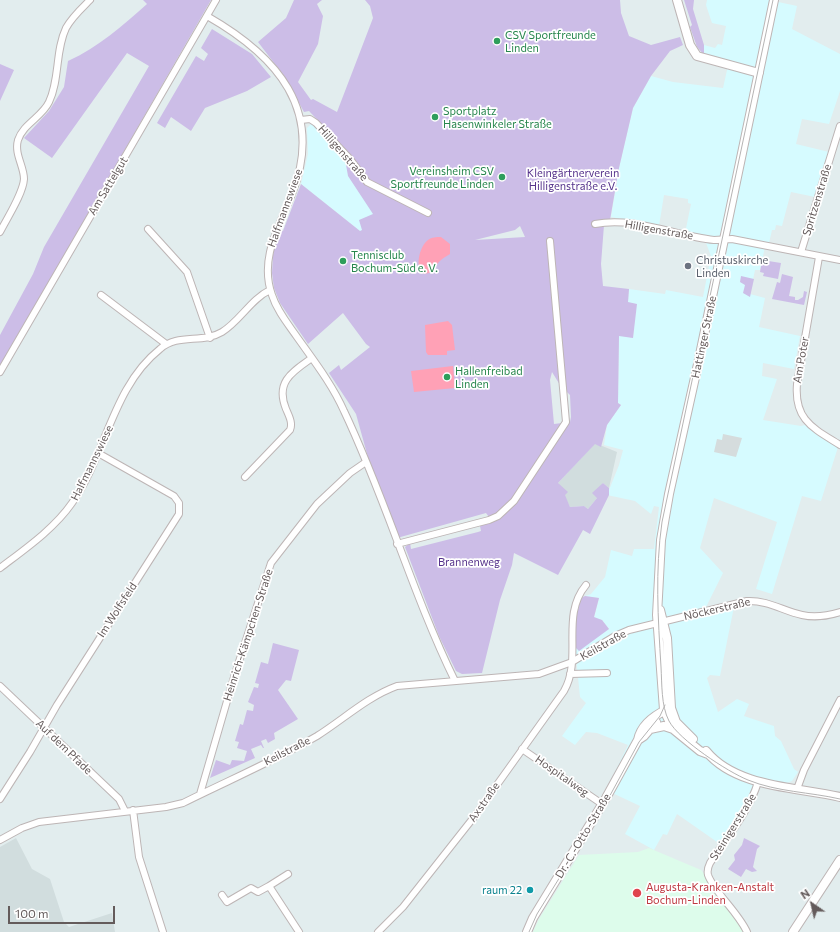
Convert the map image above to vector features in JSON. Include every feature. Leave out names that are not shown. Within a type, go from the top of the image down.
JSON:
[{"type":"street","points":[[0,232],[23,184],[23,173],[18,146],[20,134],[42,112],[49,101],[54,87],[62,39],[66,28],[72,18],[90,0]]},
{"type":"street","name":"Am Sattelgut","points":[[0,372],[216,0]]},
{"type":"street","points":[[676,0],[688,40],[695,54],[703,58],[759,73]]},
{"type":"street","name":"Hattinger Straße","points":[[708,754],[700,751],[673,729],[667,710],[669,660],[667,638],[658,606],[659,568],[666,509],[774,0]]},
{"type":"street","name":"Halfmannswiese","points":[[0,568],[27,548],[71,504],[98,453],[131,381],[142,365],[166,344],[177,339],[201,340],[210,338],[227,328],[258,299],[270,290],[268,269],[270,250],[297,179],[302,158],[304,141],[301,120],[291,94],[270,63],[244,38],[207,16]]},
{"type":"street","name":"Hilligenstraße","points":[[301,120],[310,119],[316,123],[350,159],[367,182],[428,213]]},
{"type":"street","name":"Spritzenstraße","points":[[801,252],[840,126]]},
{"type":"street","name":"Hilligenstraße","points":[[595,224],[608,221],[714,240],[732,239],[840,260]]},
{"type":"street","points":[[148,229],[187,272],[210,338]]},
{"type":"street","points":[[397,544],[489,520],[498,516],[514,501],[566,422],[550,240]]},
{"type":"street","name":"Am Poter","points":[[819,256],[797,384],[796,399],[799,410],[811,426],[840,445]]},
{"type":"street","points":[[270,290],[281,314],[312,358],[340,402],[366,462],[436,642],[455,681]]},
{"type":"street","points":[[101,295],[166,344]]},
{"type":"street","points":[[245,477],[290,430],[291,423],[283,399],[284,384],[291,373],[312,358]]},
{"type":"street","name":"Im Wolfsfeld","points":[[0,799],[44,728],[51,714],[180,512],[179,503],[174,496],[98,453]]},
{"type":"street","name":"Heinrich-Kämpchen-Straße","points":[[200,794],[234,677],[271,563],[317,504],[350,473],[366,462]]},
{"type":"street","name":"Keilstraße","points":[[572,662],[571,643],[574,614],[579,593],[586,585]]},
{"type":"street","name":"Nöckerstraße","points":[[661,621],[691,616],[741,602],[754,601],[767,603],[802,615],[823,616],[840,612]]},
{"type":"street","name":"Keilstraße","points":[[0,840],[31,824],[176,805],[316,736],[380,692],[397,686],[539,674],[572,662],[615,636],[661,621]]},
{"type":"street","name":"Axstraße","points":[[378,932],[403,908],[460,836],[564,691],[569,682],[572,662]]},
{"type":"street","name":"Keilstraße","points":[[570,674],[607,674]]},
{"type":"street","name":"Auf dem Pfade","points":[[0,686],[119,799],[125,811]]},
{"type":"street","points":[[797,789],[804,770],[840,700]]},
{"type":"street","name":"Hattinger Straße","points":[[667,710],[680,727],[708,754],[733,771],[758,782],[840,797]]},
{"type":"street","name":"Dr.-C.-Otto-Straße","points":[[638,740],[644,736],[667,710]]},
{"type":"street","name":"Dr.-C.-Otto-Straße","points":[[527,932],[533,918],[602,804],[638,740],[640,732],[654,716],[667,710]]},
{"type":"street","points":[[650,729],[664,726],[673,729]]},
{"type":"street","name":"Hospitalweg","points":[[522,749],[602,804]]},
{"type":"street","name":"Steinigerstraße","points":[[747,932],[742,920],[716,888],[708,874],[710,863],[745,811],[755,794],[758,782]]},
{"type":"street","points":[[132,810],[139,857],[163,932]]},
{"type":"street","points":[[793,932],[840,860]]},
{"type":"street","points":[[222,895],[227,902],[251,888],[258,892],[288,874]]},
{"type":"street","points":[[269,886],[299,932]]},
{"type":"shaded area","points":[[707,0],[769,0],[797,6],[792,29],[840,54],[840,91],[829,124],[802,119],[796,144],[829,152],[815,197],[791,192],[782,226],[776,225],[775,230],[772,230],[769,243],[766,242],[760,270],[755,270],[750,294],[765,298],[759,327],[800,336],[794,369],[763,363],[762,376],[777,379],[763,420],[801,426],[805,425],[816,434],[838,447],[821,501],[802,496],[772,594],[756,589],[777,522],[714,498],[700,548],[723,573],[706,607],[682,613],[683,621],[734,607],[720,676],[710,675],[707,678],[718,712],[737,699],[749,704],[744,716],[774,726],[775,736],[781,741],[794,769],[798,772],[792,781],[786,783],[759,779],[747,806],[720,844],[677,814],[667,835],[663,834],[654,850],[625,834],[640,806],[606,790],[628,745],[597,733],[586,732],[575,745],[562,736],[586,703],[580,697],[575,647],[609,629],[602,620],[594,618],[599,598],[585,596],[591,594],[605,577],[611,550],[632,556],[634,549],[654,549],[659,507],[654,506],[651,514],[635,501],[607,495],[619,465],[623,450],[604,445],[607,425],[621,405],[618,403],[619,335],[633,338],[636,304],[628,303],[629,289],[665,294],[666,290],[703,297],[711,256],[706,243],[684,238],[691,204],[688,203],[688,199],[664,195],[659,226],[611,217],[619,168],[633,108],[651,76],[673,82],[723,88],[729,61],[704,55],[704,45],[715,48],[718,44],[722,45],[726,26],[712,23],[706,5]]},
{"type":"shaded area","points":[[312,123],[418,216],[370,239],[301,184],[308,154],[307,128]]},
{"type":"shaded area","points":[[434,237],[441,237],[450,244],[450,254],[441,260],[431,272],[426,274],[422,273],[419,265],[419,256],[425,243]]},
{"type":"shaded area","points":[[448,321],[452,325],[455,350],[447,351],[447,355],[428,355],[426,352],[425,325]]},
{"type":"shaded area","points":[[453,366],[455,388],[414,392],[411,371]]},
{"type":"shaded area","points":[[723,434],[742,438],[736,457],[714,452],[717,439],[722,440]]},
{"type":"shaded area","points":[[595,443],[617,452],[609,488],[603,483],[597,498],[588,509],[584,506],[570,507],[558,483]]},
{"type":"shaded area","points":[[16,838],[32,869],[50,879],[64,922],[69,927],[112,913],[115,932],[0,932],[0,847]]},
{"type":"shaded area","name":"Augusta-Kranken-Anstalt Bochum-Linden","points":[[649,848],[701,870],[739,916],[745,932],[533,932],[539,919],[579,855],[638,852]]},
{"type":"green space","points":[[143,0],[211,0],[0,367],[0,335],[33,274],[44,247],[149,66],[127,53],[52,158],[24,138],[49,111],[64,87],[68,61],[100,43],[119,28],[147,4]]},
{"type":"green space","points":[[294,0],[322,0],[317,4],[323,16],[318,44],[298,82],[311,100],[313,99],[337,112],[373,18],[370,6],[365,0],[620,0],[621,13],[629,36],[651,45],[680,37],[683,45],[670,51],[651,76],[633,108],[619,168],[610,220],[604,225],[601,264],[603,286],[629,289],[628,302],[637,304],[633,338],[619,336],[618,403],[621,405],[607,425],[601,447],[595,444],[558,483],[568,492],[565,495],[570,507],[584,506],[588,509],[597,498],[592,493],[603,483],[609,488],[609,495],[590,534],[583,530],[558,575],[514,553],[512,565],[500,600],[482,673],[462,674],[456,671],[439,636],[405,547],[410,543],[411,549],[478,532],[481,531],[480,526],[492,521],[486,513],[397,538],[369,461],[356,414],[329,373],[339,365],[341,370],[370,347],[366,344],[343,313],[308,344],[280,303],[274,288],[272,273],[276,240],[281,230],[283,231],[301,184],[360,231],[362,230],[359,220],[373,214],[348,176],[345,159],[365,183],[375,187],[350,154],[309,111],[304,112],[284,76],[258,42],[286,18]],"holes":[[[520,226],[525,237],[475,240],[515,230]],[[552,372],[560,385],[570,395],[570,422],[554,424],[550,380]]]},
{"type":"green space","points":[[684,0],[694,0],[693,9],[704,45],[704,55],[697,47],[690,27],[692,25]]},
{"type":"green space","points":[[212,29],[252,54],[271,77],[247,91],[205,108],[191,131],[171,117],[165,128],[157,123],[196,56],[204,61],[208,54],[201,48]]},
{"type":"green space","points":[[0,64],[14,70],[0,101]]},
{"type":"green space","points":[[762,260],[781,263],[778,279],[763,276],[764,273],[760,272]]},
{"type":"green space","points":[[782,274],[793,277],[789,296],[795,297],[795,300],[798,300],[803,297],[804,291],[807,292],[804,305],[772,299],[777,282],[780,283]]},
{"type":"green space","points":[[741,276],[754,279],[750,297],[743,293],[745,285],[740,282]]},
{"type":"green space","points":[[585,596],[599,598],[594,617],[602,620],[609,629],[579,651],[575,647],[575,620],[581,598]]},
{"type":"green space","points":[[273,643],[299,650],[291,681],[286,680],[278,690],[298,719],[274,733],[275,739],[268,743],[266,739],[261,741],[264,748],[261,745],[251,749],[255,758],[210,778],[216,760],[230,765],[232,760],[244,761],[247,751],[237,748],[239,742],[235,741],[240,724],[243,725],[247,710],[253,711],[254,705],[248,702],[254,687],[258,688],[259,684],[255,683],[261,662],[268,664]]},
{"type":"green space","points":[[744,838],[760,846],[757,849],[753,867],[757,871],[752,872],[746,869],[741,877],[728,869],[735,860],[734,855],[742,845]]},
{"type":"tram line","points":[[773,0],[662,522],[658,558],[662,694],[666,715],[674,729],[705,755],[739,776],[770,787],[840,799]]},
{"type":"tram line","points":[[529,932],[537,914],[607,801],[639,742],[660,716],[665,705]]},
{"type":"place","name":"CSV Sportfreunde Linden","points":[[497,41]]},
{"type":"place","name":"Sportplatz Hasenwinkeler Straße","points":[[435,117]]},
{"type":"place","name":"Vereinsheim CSV Sportfreunde Linden","points":[[502,177]]},
{"type":"place","name":"Tennisclub Bochum-Süd e. V.","points":[[343,261]]},
{"type":"place","name":"Christuskirche Linden","points":[[688,266]]},
{"type":"place","name":"Hallenfreibad Linden","points":[[447,377]]},
{"type":"place","name":"raum 22","points":[[530,890]]},
{"type":"place","name":"Augusta-Kranken-Anstalt Bochum-Linden","points":[[637,893]]},
{"type":"park label","name":"Kleingärtnerverein Hilligenstraße e.V.","points":[[573,179]]},
{"type":"park label","name":"Brannenweg","points":[[469,562]]}]
